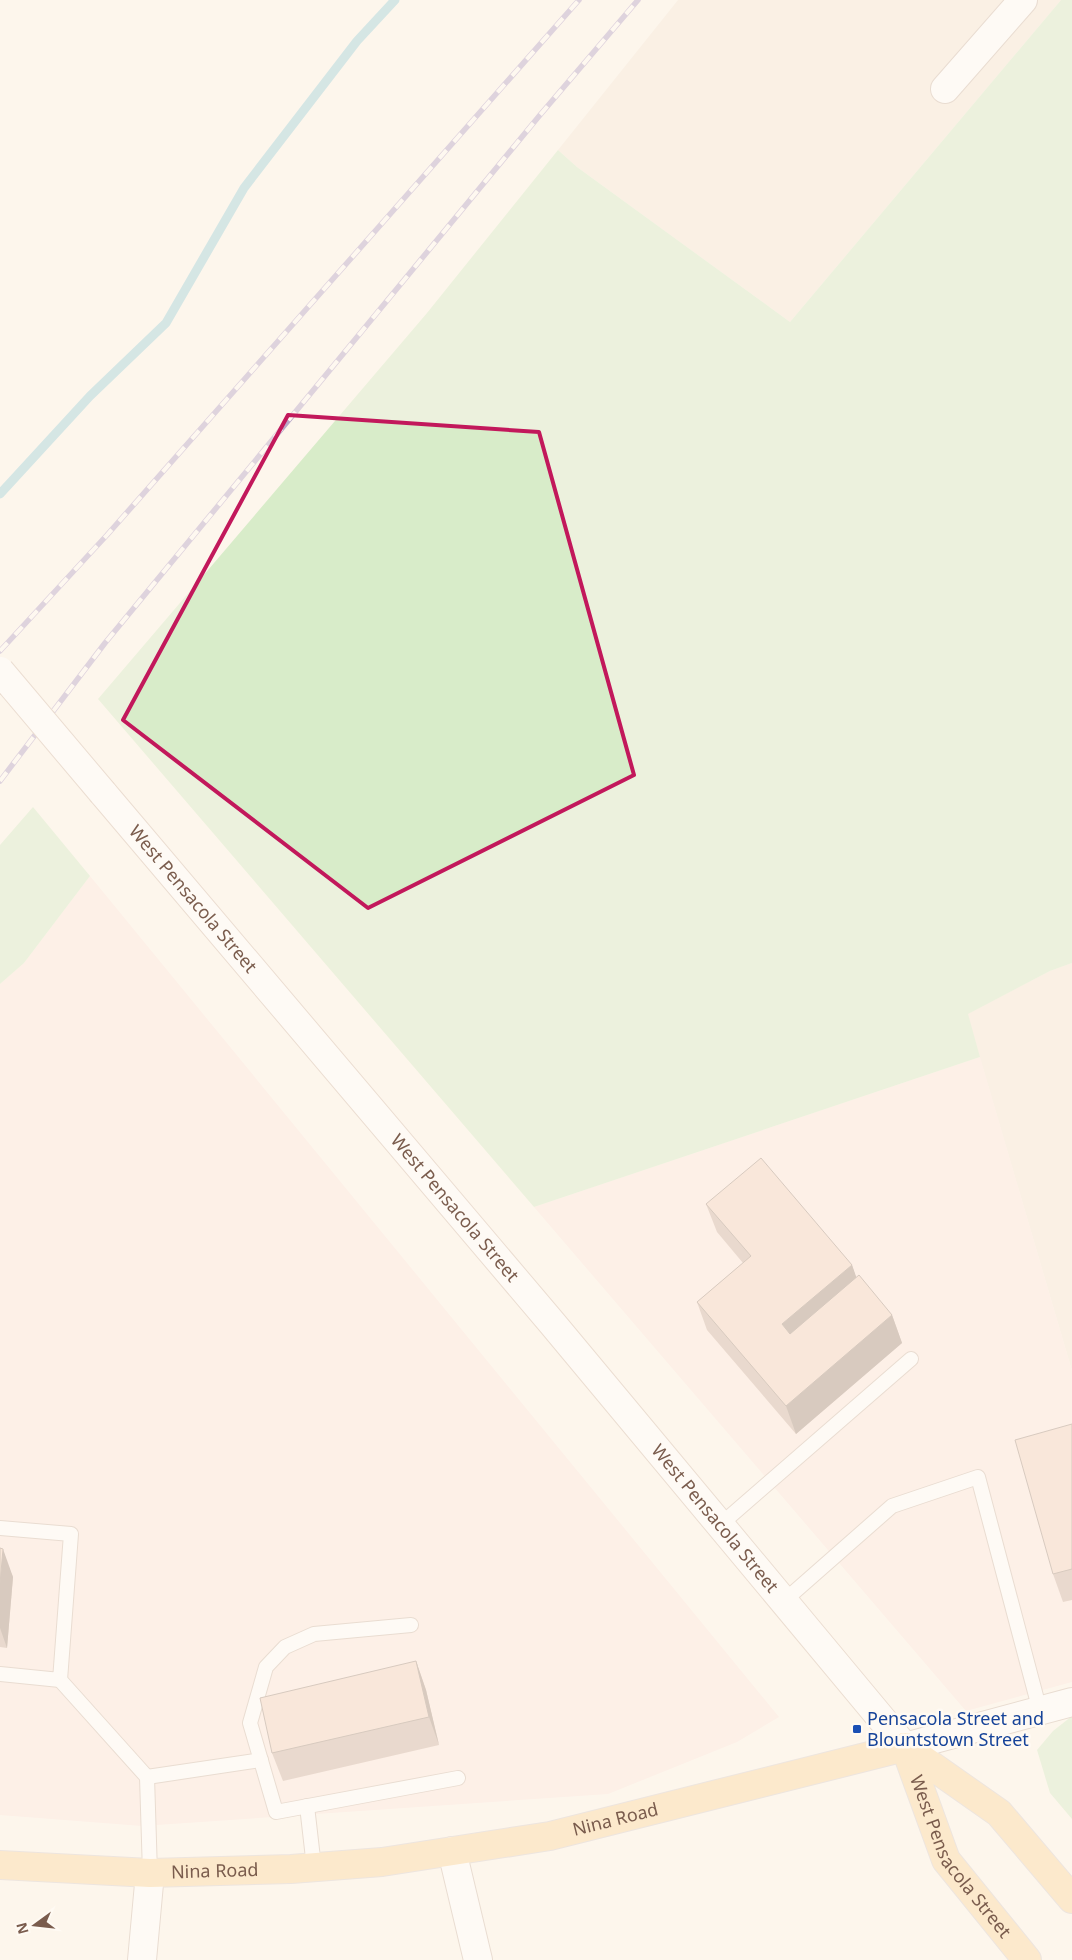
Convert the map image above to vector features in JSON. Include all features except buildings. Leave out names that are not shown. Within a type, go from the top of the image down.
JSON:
[{"type":"main road","points":[[945,89],[1024,0]]},
{"type":"main road","name":"West Pensacola Street","points":[[0,671],[545,1315],[905,1747],[999,1813],[1072,1899]]},
{"type":"main road","name":"Nina Road","points":[[0,1865],[150,1872],[314,1867],[382,1862],[550,1836],[828,1768],[1072,1702]]},
{"type":"main road","name":"West Pensacola Street","points":[[905,1747],[946,1860],[1027,1960]]},
{"type":"main road","points":[[452,1851],[478,1960]]},
{"type":"main road","points":[[142,1960],[150,1872]]},
{"type":"lane","points":[[720,1525],[912,1359]]},
{"type":"lane","points":[[784,1601],[892,1506],[978,1477],[1040,1711]]},
{"type":"lane","points":[[0,1528],[72,1534],[60,1680]]},
{"type":"lane","points":[[411,1625],[314,1634],[285,1647],[266,1667],[250,1723],[276,1812],[458,1778]]},
{"type":"lane","points":[[0,1674],[60,1680],[146,1777],[150,1872]]},
{"type":"lane","points":[[146,1777],[261,1760]]},
{"type":"lane","points":[[307,1806],[314,1867]]},
{"type":"highlighted area","points":[[288,415],[539,432],[634,775],[368,908],[123,720]]},
{"type":"shaded area","points":[[678,0],[1061,0],[790,322],[577,167],[558,150]]},
{"type":"shaded area","points":[[90,876],[779,1717],[737,1742],[608,1794],[142,1826],[0,1815],[0,984],[24,963]]},
{"type":"shaded area","points":[[1072,963],[1072,1371],[967,1014],[1050,971]]},
{"type":"shaded area","points":[[980,1057],[1072,1371],[1072,1682],[966,1711],[534,1207]]},
{"type":"green space","points":[[1061,0],[1072,0],[1072,963],[1050,971],[968,1014],[980,1057],[534,1207],[98,699],[427,313],[558,150],[577,167],[790,322]]},
{"type":"green space","points":[[33,807],[90,876],[24,963],[0,984],[0,845]]},
{"type":"green space","points":[[1072,1716],[1072,1819],[1050,1793],[1037,1750],[1053,1731]]},
{"type":"waterway","points":[[0,494],[90,396],[166,323],[244,188],[357,41],[395,0]]},
{"type":"railway","points":[[0,651],[107,535],[579,0]]},
{"type":"railway","points":[[0,781],[105,643],[540,115],[638,0]]},
{"type":"place","name":"Pensacola Street and Blountstown Street","points":[[857,1729]]}]
